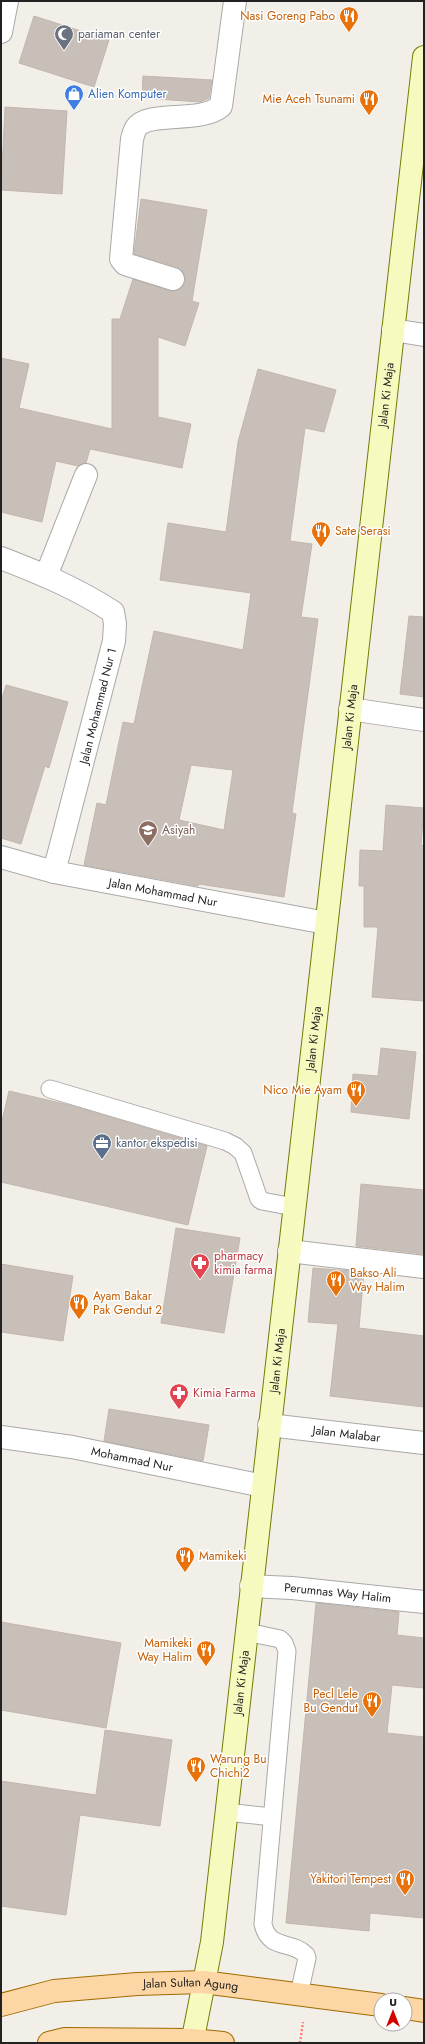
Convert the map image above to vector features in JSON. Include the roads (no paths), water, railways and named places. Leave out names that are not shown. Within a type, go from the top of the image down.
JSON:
[{"type":"main road","name":"Jalan Ki Maja","points":[[192,2042],[212,1942],[393,330],[418,157],[424,57]]},
{"type":"main road","name":"Jalan Sultan Agung","points":[[1,2005],[54,1991],[137,1984],[203,1982],[373,2004]]},
{"type":"main road","points":[[413,2009],[424,2011]]},
{"type":"main road","points":[[49,2043],[65,2039],[224,2043]]},
{"type":"street","points":[[1,32],[7,1]]},
{"type":"street","points":[[173,279],[125,264],[121,259],[132,139],[136,127],[147,120],[202,115],[212,113],[221,106],[235,1]]},
{"type":"street","points":[[393,330],[424,335]]},
{"type":"street","points":[[1,558],[46,576],[86,475]]},
{"type":"street","name":"Jalan Mohammad Nur 1","points":[[46,576],[113,612],[115,624],[114,641],[54,872]]},
{"type":"street","points":[[350,709],[424,720]]},
{"type":"street","name":"Jalan Mohammad Nur","points":[[1,857],[54,872],[326,923]]},
{"type":"street","points":[[289,1251],[424,1267]]},
{"type":"street","name":"Jalan Malabar","points":[[269,1425],[424,1443]]},
{"type":"street","name":"Mohammad Nur","points":[[1,1437],[72,1447],[263,1486]]},
{"type":"street","name":"Perumnas Way Halim","points":[[251,1586],[292,1588],[424,1602]]},
{"type":"lane","points":[[50,1089],[225,1141],[235,1146],[243,1153],[259,1199],[262,1201],[294,1207]]},
{"type":"lane","points":[[247,1632],[280,1639],[284,1643],[287,1651],[263,1924],[265,1933],[270,1940],[306,1955],[299,1994]]},
{"type":"lane","points":[[226,1812],[272,1817]]},
{"type":"place","name":"Nasi Goreng Pabo","points":[[349,33]]},
{"type":"place","name":"pariaman center","points":[[64,51]]},
{"type":"place","name":"Alien Komputer","points":[[74,111]]},
{"type":"place","name":"Mie Aceh Tsunami","points":[[369,116]]},
{"type":"place","name":"Sate Serasi","points":[[321,548]]},
{"type":"place","name":"Asiyah","points":[[148,847]]},
{"type":"place","name":"Nico Mie Ayam","points":[[356,1107]]},
{"type":"place","name":"kantor ekspedisi","points":[[102,1160]]},
{"type":"place","name":"pharmacy kimia farma","points":[[200,1280]]},
{"type":"place","name":"Bakso Ali Way Halim","points":[[336,1297]]},
{"type":"place","name":"Ayam Bakar Pak Gendut 2","points":[[79,1320]]},
{"type":"place","name":"Kimia Farma","points":[[179,1410]]},
{"type":"place","name":"Mamikeki","points":[[185,1573]]},
{"type":"place","name":"Mamikeki Way Halim","points":[[206,1667]]},
{"type":"place","name":"Pecl Lele Bu Gendut","points":[[372,1718]]},
{"type":"place","name":"Warung Bu Chichi2","points":[[196,1783]]},
{"type":"place","name":"Yakitori Tempest","points":[[405,1896]]}]
